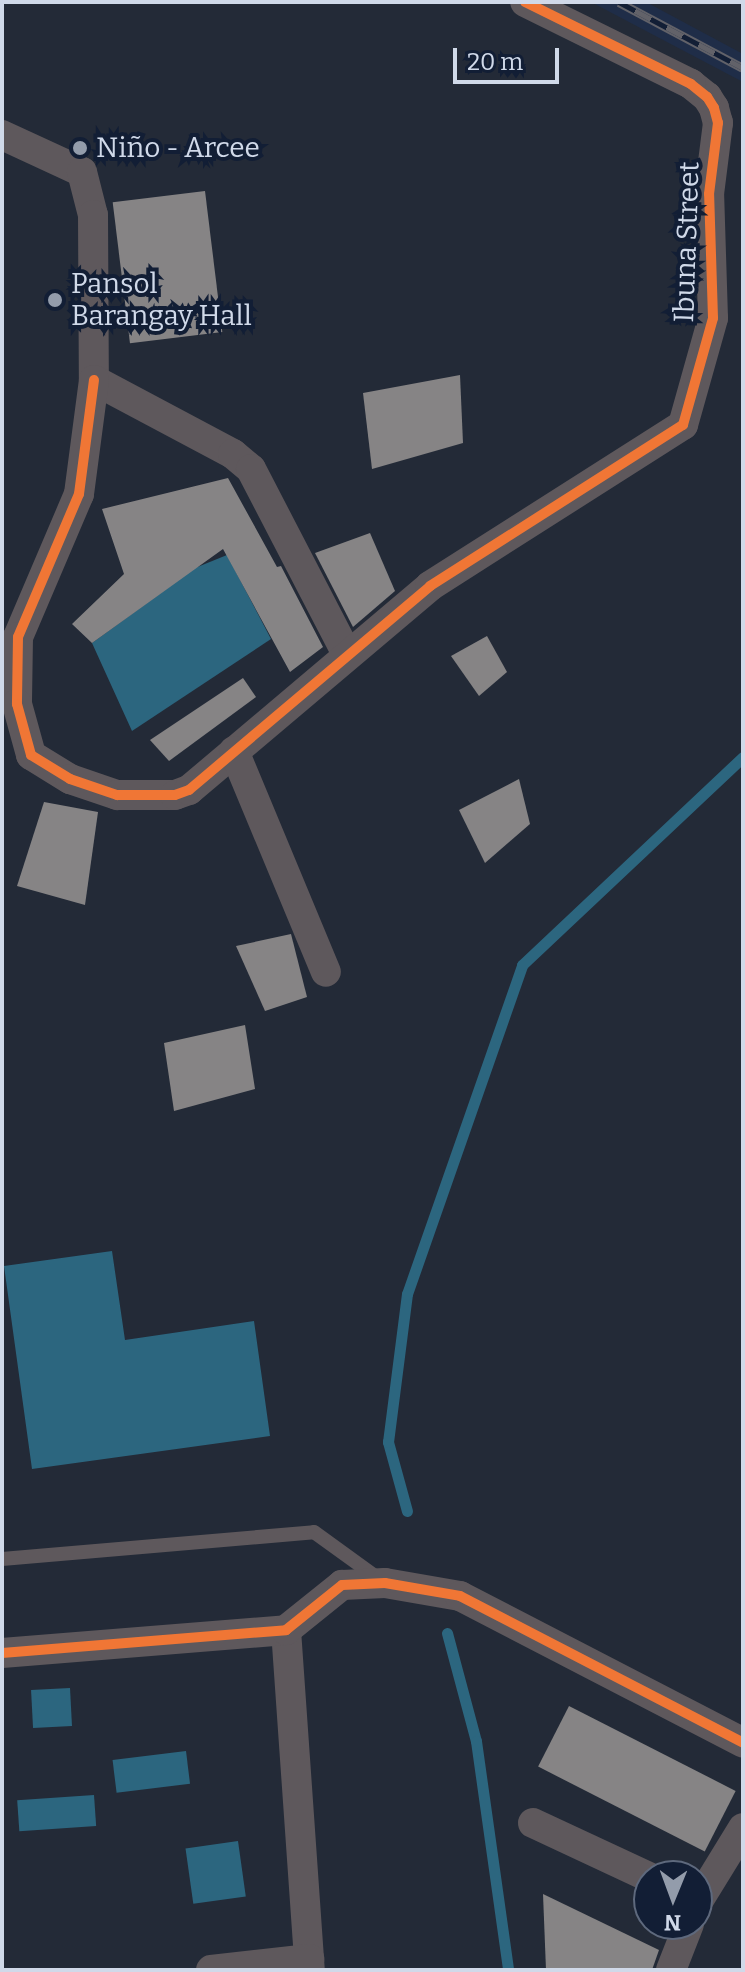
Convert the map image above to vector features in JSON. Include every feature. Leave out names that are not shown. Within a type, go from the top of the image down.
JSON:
[{"type":"street","name":"Ibuna Street","points":[[2,135],[82,172],[93,215],[94,380],[79,494],[18,637],[17,704],[31,755],[70,779],[117,795],[151,796],[189,790],[430,586],[683,425],[713,318],[709,194],[718,123],[714,108],[691,84],[525,2]]},
{"type":"street","points":[[94,380],[233,454],[251,469],[347,654]]},
{"type":"street","points":[[234,751],[326,972]]},
{"type":"street","points":[[2,1653],[286,1630],[342,1585],[385,1583],[460,1596],[743,1743]]},
{"type":"street","points":[[211,1970],[309,1964],[286,1630]]},
{"type":"street","points":[[533,1823],[633,1870]]},
{"type":"street","points":[[713,1877],[743,1828]]},
{"type":"street","points":[[671,1970],[682,1940]]},
{"type":"lane","points":[[2,1559],[314,1532],[385,1583]]},
{"type":"shaded area","points":[[591,2],[646,2],[743,54],[743,82]]},
{"type":"shaded area","points":[[227,555],[271,639],[132,731],[92,643],[195,568]]},
{"type":"shaded area","points":[[112,1251],[125,1340],[254,1321],[270,1436],[32,1469],[4,1266]]},
{"type":"shaded area","points":[[70,1688],[72,1726],[33,1728],[31,1690]]},
{"type":"shaded area","points":[[186,1751],[190,1784],[117,1793],[113,1760]]},
{"type":"shaded area","points":[[94,1795],[96,1826],[19,1831],[17,1800]]},
{"type":"shaded area","points":[[238,1841],[246,1896],[193,1904],[186,1848]]},
{"type":"building","points":[[205,191],[222,332],[130,343],[113,202]]},
{"type":"building","points":[[460,375],[463,443],[372,469],[363,393]]},
{"type":"building","points":[[228,478],[277,567],[281,566],[323,647],[290,672],[223,549],[92,643],[72,624],[124,574],[102,509]]},
{"type":"building","points":[[370,533],[395,591],[353,627],[315,553]]},
{"type":"building","points":[[487,636],[507,672],[479,696],[451,656]]},
{"type":"building","points":[[243,678],[256,697],[169,761],[150,740]]},
{"type":"building","points":[[519,779],[530,824],[485,863],[459,810]]},
{"type":"building","points":[[44,802],[98,812],[85,905],[17,886]]},
{"type":"building","points":[[291,934],[307,997],[265,1011],[236,946]]},
{"type":"building","points":[[245,1025],[255,1089],[174,1111],[164,1043]]},
{"type":"building","points":[[569,1706],[736,1791],[705,1851],[538,1767]]},
{"type":"building","points":[[543,1894],[659,1950],[652,1970],[546,1970]]},
{"type":"waterway","points":[[407,1511],[388,1442],[407,1294],[522,965],[743,757]]},
{"type":"waterway","points":[[447,1633],[476,1741],[508,1970]]},
{"type":"railway","points":[[619,2],[743,68]]},
{"type":"cycle path","points":[[94,380],[79,494],[18,637],[17,704],[31,755],[70,779],[117,795],[175,795],[189,790],[430,586],[683,425],[713,318],[709,194],[718,123],[714,108],[707,97],[691,84],[525,2]]},
{"type":"cycle path","points":[[2,1653],[286,1630],[342,1585],[385,1583],[460,1596],[743,1743]]},
{"type":"place","name":"Niño - Arcee","points":[[80,148]]},
{"type":"place","name":"Pansol Barangay Hall","points":[[55,300]]}]
